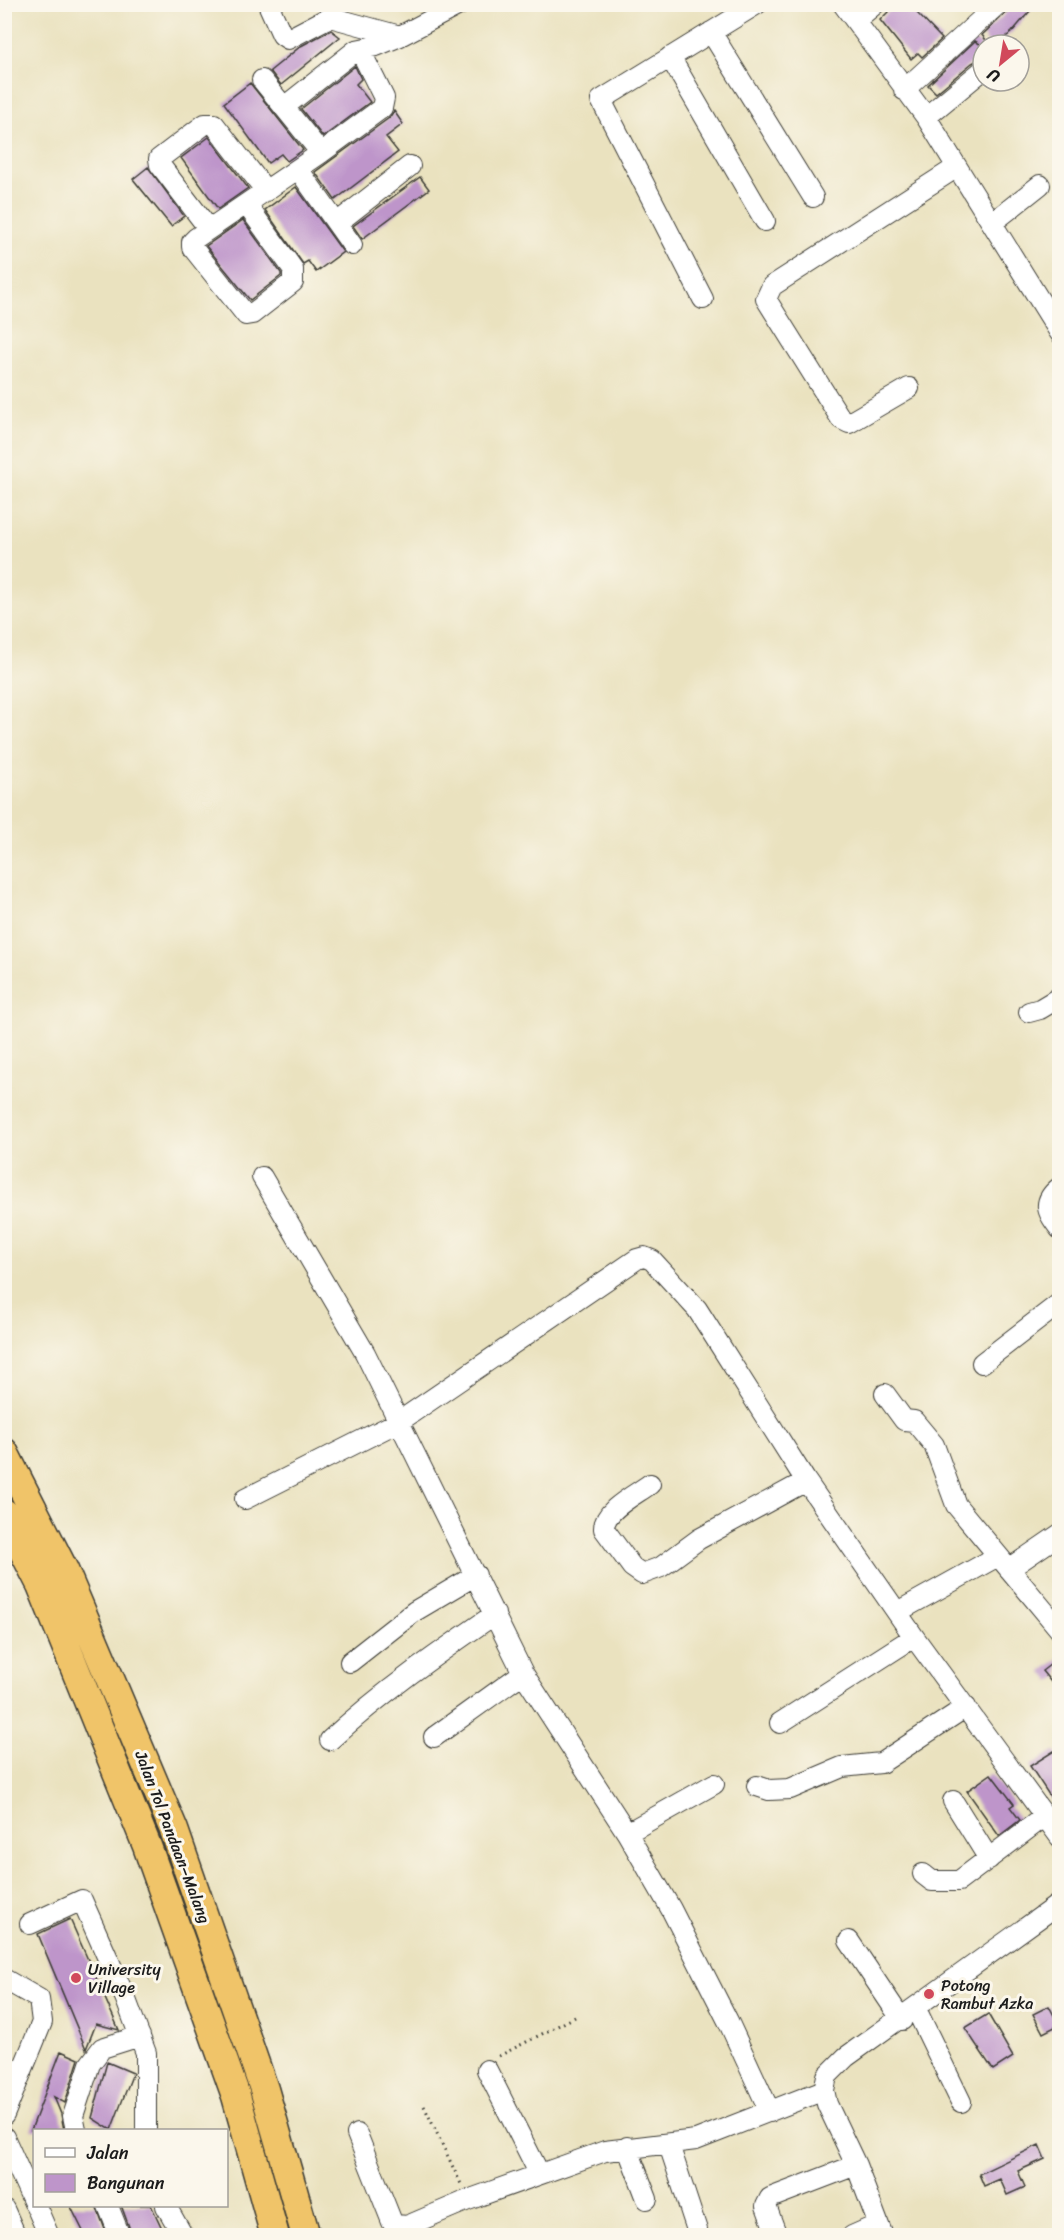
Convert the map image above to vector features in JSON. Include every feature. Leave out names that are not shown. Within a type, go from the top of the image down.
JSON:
[{"type":"highway","name":"Jalan Tol Pandaan–Malang","points":[[4,1452],[64,1570],[174,1830],[264,2089],[306,2235]]},
{"type":"highway","name":"Jalan Tol Pandaan–Malang","points":[[4,1513],[41,1585],[147,1846],[236,2096],[275,2235]]},
{"type":"street","points":[[268,4],[282,35],[288,39],[330,17],[400,36]]},
{"type":"street","points":[[284,107],[356,50],[400,36],[461,4]]},
{"type":"street","points":[[703,299],[601,99],[757,4]]},
{"type":"street","points":[[843,4],[926,117],[1059,333]]},
{"type":"street","points":[[856,20],[875,4]]},
{"type":"street","points":[[904,90],[998,4]]},
{"type":"street","points":[[711,32],[813,197]]},
{"type":"street","points":[[246,204],[293,269],[295,276],[293,282],[252,314],[246,315],[192,247],[196,238],[246,204],[266,191],[321,153],[382,108],[384,98],[360,50]]},
{"type":"street","points":[[670,57],[765,221]]},
{"type":"street","points":[[262,80],[321,153]]},
{"type":"street","points":[[926,117],[971,80]]},
{"type":"street","points":[[209,229],[160,165],[159,159],[205,124],[214,124],[266,191]]},
{"type":"street","points":[[337,223],[410,166]]},
{"type":"street","points":[[909,388],[849,423],[842,420],[766,299],[767,293],[772,286],[957,167]]},
{"type":"street","points":[[298,169],[352,245]]},
{"type":"street","points":[[992,223],[1040,185]]},
{"type":"street","points":[[1029,1012],[1040,1009],[1059,997]]},
{"type":"street","points":[[262,1177],[365,1353],[523,1673],[627,1833],[671,1908],[728,2021],[770,2112]]},
{"type":"street","points":[[1059,1187],[1050,1194],[1046,1202],[1047,1210],[1059,1229]]},
{"type":"street","points":[[245,1499],[400,1421],[608,1278],[644,1257],[658,1265],[697,1309],[806,1481],[899,1611],[914,1637],[1059,1837]]},
{"type":"street","points":[[982,1363],[1059,1303]]},
{"type":"street","points":[[885,1394],[904,1420],[914,1421],[934,1445],[956,1505],[1059,1630]]},
{"type":"street","points":[[650,1484],[611,1512],[604,1524],[604,1529],[632,1567],[642,1574],[661,1567],[699,1539],[806,1481]]},
{"type":"street","points":[[899,1611],[1059,1534]]},
{"type":"street","points":[[350,1662],[415,1611],[476,1575]]},
{"type":"street","points":[[330,1740],[366,1706],[495,1614]]},
{"type":"street","points":[[780,1723],[914,1637]]},
{"type":"street","points":[[434,1737],[523,1673]]},
{"type":"street","points":[[757,1786],[769,1790],[790,1789],[842,1767],[880,1763],[966,1707]]},
{"type":"street","points":[[627,1833],[714,1784]]},
{"type":"street","points":[[953,1801],[989,1859]]},
{"type":"street","points":[[923,1874],[932,1881],[959,1881],[1045,1816]]},
{"type":"street","points":[[30,1924],[82,1900],[146,2053],[146,2129]]},
{"type":"street","points":[[868,2232],[856,2165],[827,2104],[824,2090],[827,2076],[846,2057],[909,2014],[1059,1903]]},
{"type":"street","points":[[849,1941],[909,2014],[961,2102]]},
{"type":"street","points":[[4,1979],[39,1999],[42,2022],[4,2115]]},
{"type":"street","points":[[76,2129],[73,2116],[90,2064],[102,2048],[140,2036]]},
{"type":"street","points":[[487,2070],[539,2173]]},
{"type":"street","points":[[357,2134],[392,2222],[396,2225],[407,2226],[468,2199],[539,2173],[627,2147],[669,2145],[696,2140],[824,2090]]},
{"type":"street","points":[[4,2137],[33,2200]]},
{"type":"street","points":[[669,2145],[697,2230]]},
{"type":"street","points":[[627,2147],[647,2199]]},
{"type":"street","points":[[777,2235],[766,2206],[770,2198],[856,2165]]},
{"type":"street","points":[[36,2207],[49,2235]]},
{"type":"street","points":[[109,2207],[120,2235]]},
{"type":"street","points":[[167,2207],[183,2235]]},
{"type":"street","points":[[4,2209],[16,2235]]},
{"type":"path","points":[[487,2070],[490,2060],[578,2016]]},
{"type":"path","points":[[424,2106],[468,2199]]},
{"type":"building","points":[[896,4],[923,4],[917,13],[942,39],[922,57],[918,53],[911,59],[880,20]]},
{"type":"building","points":[[1010,4],[1036,4],[1011,33],[984,33],[1006,13]]},
{"type":"building","points":[[331,30],[340,37],[281,85],[270,71],[301,46]]},
{"type":"building","points":[[971,45],[971,64],[936,93],[928,85]]},
{"type":"building","points":[[355,66],[361,79],[356,84],[370,102],[323,137],[301,109]]},
{"type":"building","points":[[250,83],[303,150],[287,161],[281,154],[268,163],[224,103]]},
{"type":"building","points":[[394,111],[403,124],[386,137],[398,152],[335,200],[315,172],[389,118]]},
{"type":"building","points":[[209,137],[248,188],[218,209],[181,158]]},
{"type":"building","points":[[148,167],[184,216],[171,226],[133,179]]},
{"type":"building","points":[[420,177],[429,189],[362,239],[353,226]]},
{"type":"building","points":[[296,187],[343,252],[316,272],[308,261],[303,264],[265,210]]},
{"type":"building","points":[[243,220],[281,273],[281,276],[250,300],[206,246]]},
{"type":"building","points":[[1059,1658],[1059,1676],[1051,1682],[1042,1671]]},
{"type":"building","points":[[1054,1751],[1059,1759],[1059,1810],[1030,1766]]},
{"type":"building","points":[[991,1774],[1014,1804],[1010,1807],[1020,1820],[999,1836],[967,1791]]},
{"type":"building","name":"University Village","points":[[70,1919],[119,2030],[96,2024],[86,2049],[38,1934]]},
{"type":"building","points":[[1049,2006],[1059,2025],[1043,2033],[1033,2014]]},
{"type":"building","points":[[988,2014],[1013,2057],[993,2070],[965,2028]]},
{"type":"building","points":[[61,2051],[79,2059],[65,2103],[54,2097],[64,2129],[31,2130]]},
{"type":"building","points":[[107,2062],[133,2073],[111,2129],[92,2118]]},
{"type":"building","points":[[1039,2145],[1045,2159],[1018,2171],[1025,2187],[1007,2195],[1000,2179],[984,2186],[979,2174]]},
{"type":"building","points":[[71,2207],[97,2207],[107,2235],[85,2235]]},
{"type":"building","points":[[122,2207],[152,2207],[165,2235],[132,2235]]},
{"type":"place","name":"University Village","points":[[76,1978]]},
{"type":"place","name":"Potong Rambut Azka","points":[[929,1994]]}]
